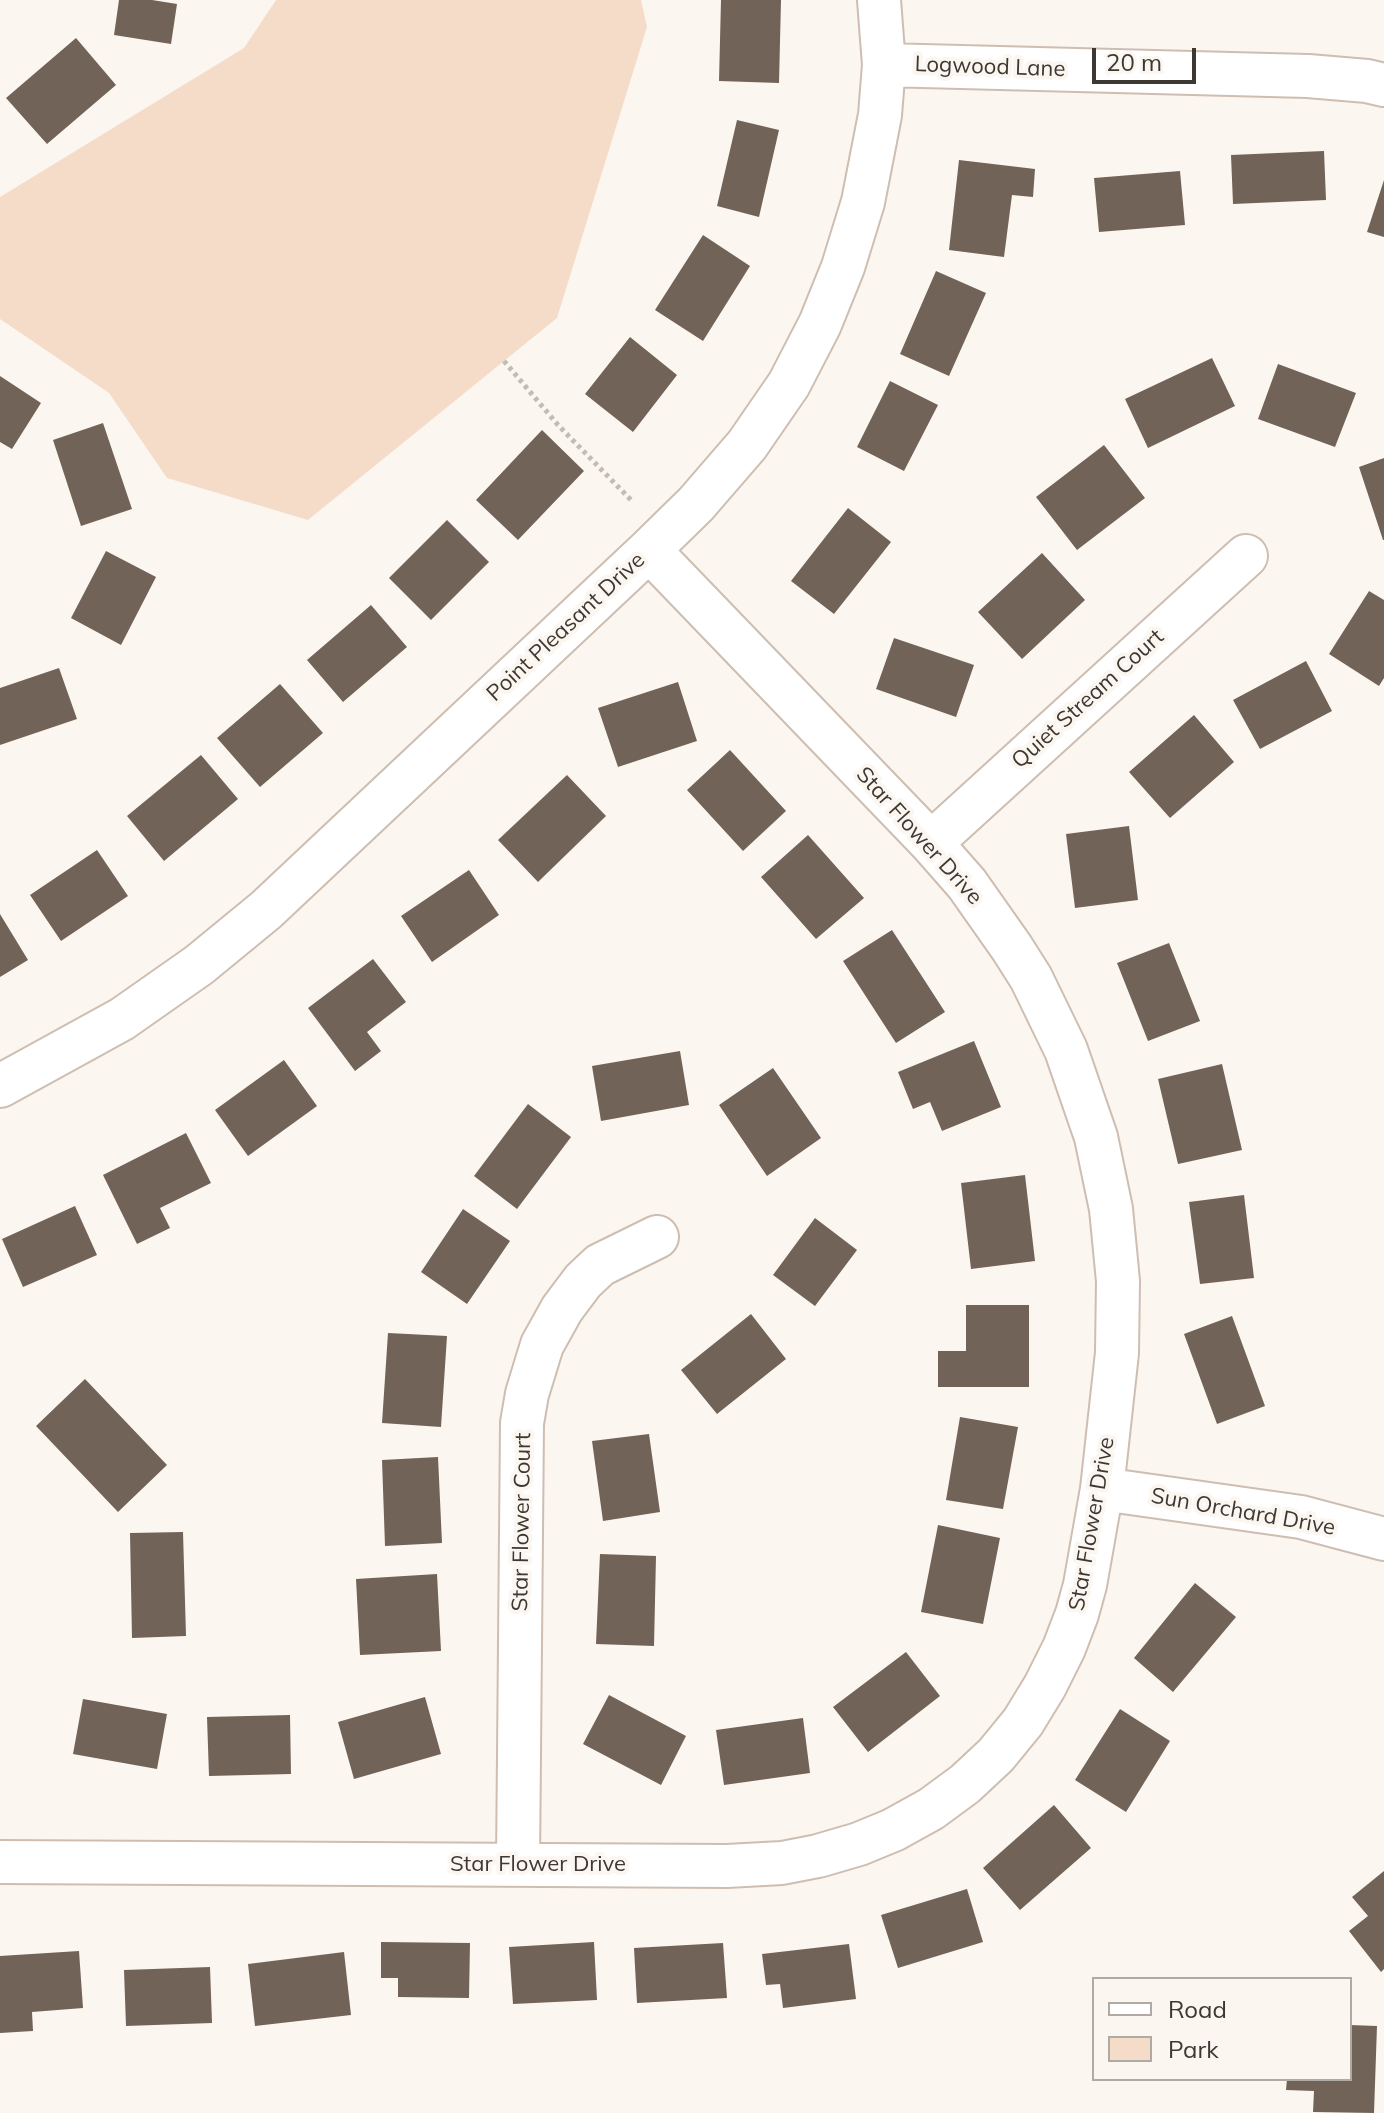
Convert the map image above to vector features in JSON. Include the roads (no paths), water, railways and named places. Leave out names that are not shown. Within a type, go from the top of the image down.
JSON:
[{"type":"street","name":"Point Pleasant Drive","points":[[0,1086],[122,1019],[199,965],[266,910],[649,550],[696,504],[747,445],[789,384],[820,324],[843,267],[863,202],[880,115],[884,65],[879,0]]},
{"type":"street","name":"Logwood Lane","points":[[884,65],[1308,76],[1384,85]]},
{"type":"street","name":"Star Flower Drive","points":[[0,1862],[727,1866],[782,1863],[818,1856],[893,1830],[931,1809],[965,1784],[996,1755],[1023,1722],[1064,1648],[1085,1585],[1102,1489],[1117,1353],[1118,1281],[1111,1209],[1096,1137],[1066,1050],[1031,978],[967,884],[649,550]]},
{"type":"street","name":"Quiet Stream Court","points":[[931,843],[1246,556]]},
{"type":"street","name":"Star Flower Court","points":[[518,1864],[522,1423],[527,1394],[542,1345],[562,1309],[583,1281],[600,1265],[657,1237]]},
{"type":"street","name":"Sun Orchard Drive","points":[[1102,1489],[1301,1517],[1384,1539]]}]
